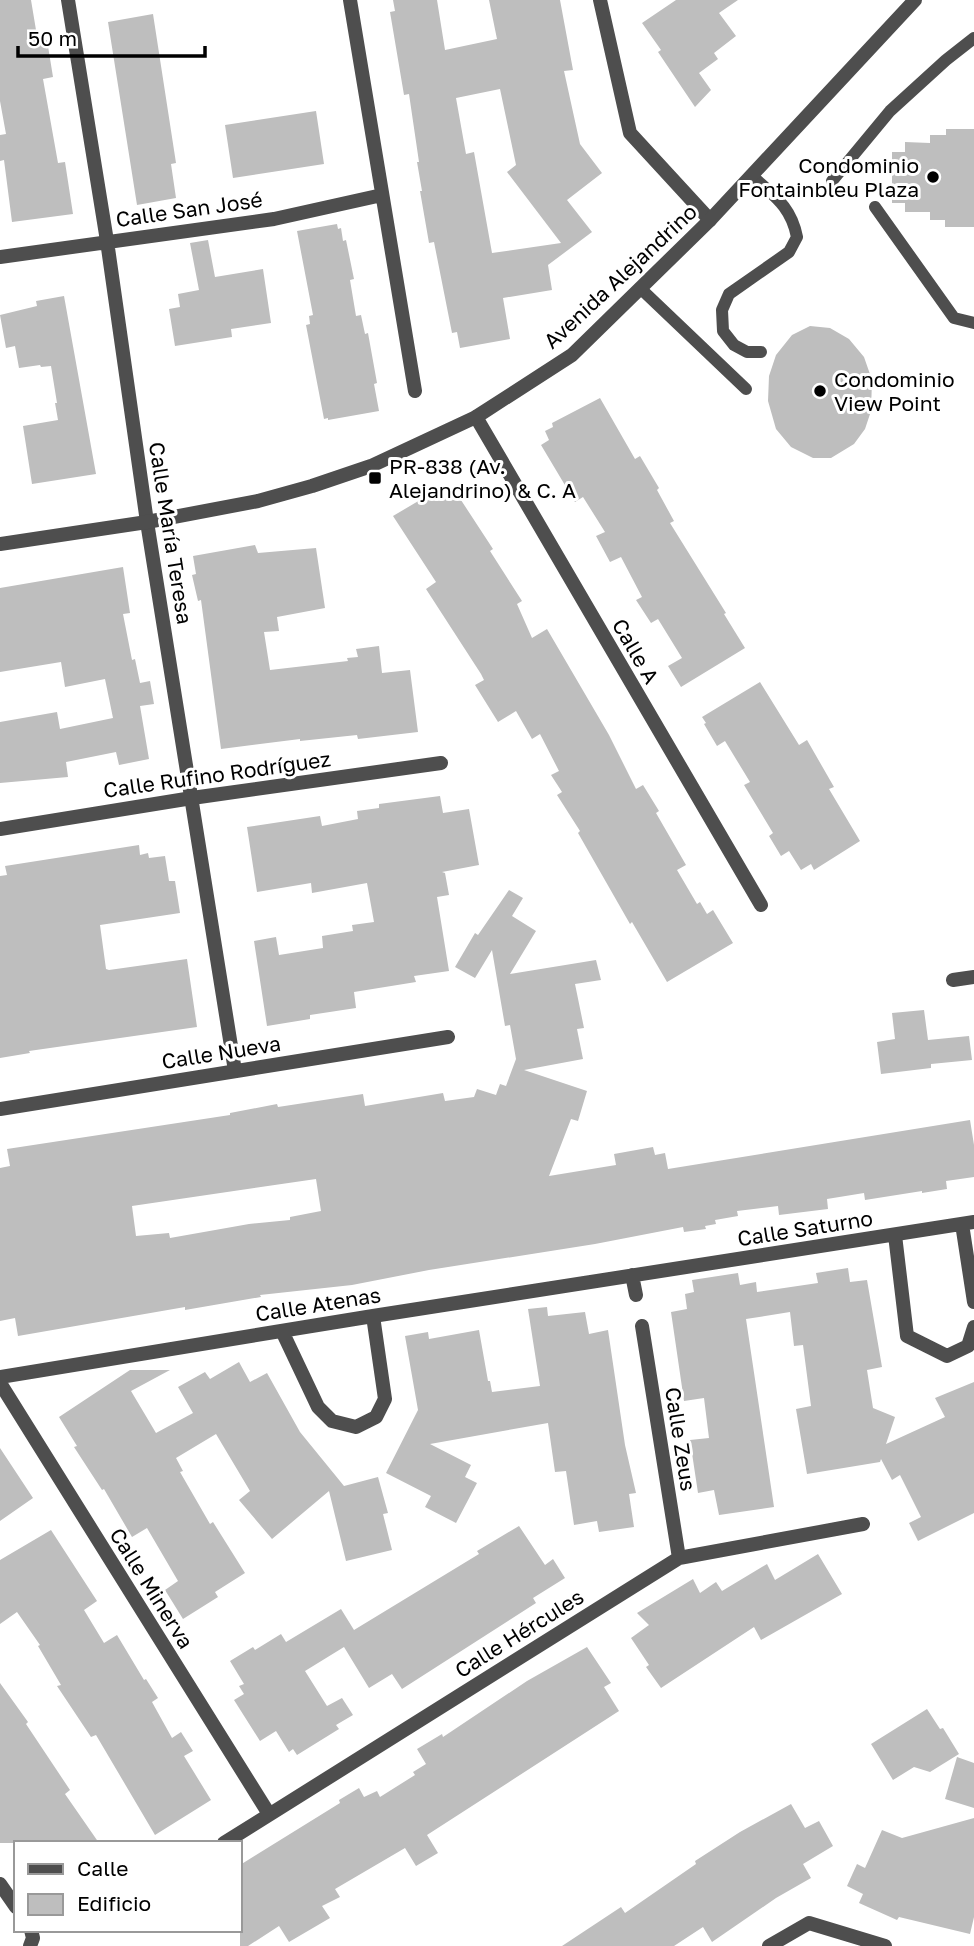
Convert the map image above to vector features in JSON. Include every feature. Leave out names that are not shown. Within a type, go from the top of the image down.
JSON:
[{"type":"street","name":"Calle María Teresa","points":[[68,0],[235,1071]]},
{"type":"street","points":[[350,0],[415,391]]},
{"type":"street","points":[[600,0],[630,133],[710,219]]},
{"type":"street","name":"Avenida Alejandrino","points":[[0,544],[148,522],[258,501],[371,466],[476,417],[572,355],[710,219],[915,0]]},
{"type":"street","name":"Calle San José","points":[[0,257],[274,219],[382,195]]},
{"type":"street","name":"Calle A","points":[[476,417],[761,905]]},
{"type":"street","name":"Calle Rufino Rodríguez","points":[[0,829],[192,798],[441,763]]},
{"type":"street","points":[[953,980],[974,977]]},
{"type":"street","name":"Calle Nueva","points":[[0,1109],[448,1037]]},
{"type":"street","points":[[968,1223],[974,1302]]},
{"type":"street","name":"Calle Saturno","points":[[637,1275],[968,1223]]},
{"type":"street","points":[[895,1235],[907,1336],[947,1356],[968,1346],[974,1327]]},
{"type":"street","points":[[636,1295],[637,1275]]},
{"type":"street","name":"Calle Atenas","points":[[0,1377],[637,1275]]},
{"type":"street","points":[[282,1331],[318,1407],[332,1421],[356,1427],[376,1417],[385,1399],[373,1316]]},
{"type":"street","name":"Calle Zeus","points":[[642,1326],[679,1558]]},
{"type":"street","name":"Calle Minerva","points":[[0,1383],[269,1814]]},
{"type":"street","name":"Calle Hércules","points":[[227,1841],[679,1558],[863,1524]]},
{"type":"street","points":[[0,1884],[14,1904]]},
{"type":"street","points":[[769,1946],[809,1923],[885,1946]]},
{"type":"lane","points":[[832,181],[890,111],[974,38]]},
{"type":"lane","points":[[751,175],[779,200],[793,218],[797,237],[789,252],[729,294],[722,310],[723,331],[734,345],[747,352],[761,352]]},
{"type":"lane","points":[[875,207],[954,318],[974,323]]},
{"type":"lane","points":[[640,288],[746,388]]},
{"type":"building","points":[[0,0],[31,0],[38,42],[47,40],[53,77],[43,79],[58,163],[65,162],[73,214],[12,222],[4,160],[0,161],[0,135],[6,134],[0,101]]},
{"type":"building","points":[[393,0],[437,0],[445,50],[497,39],[489,0],[560,0],[573,70],[564,71],[580,144],[602,173],[567,200],[592,232],[548,265],[552,290],[503,298],[510,339],[460,348],[457,332],[452,333],[434,242],[429,243],[409,94],[404,95],[390,12],[395,11]],"holes":[[[500,89],[516,165],[507,172],[561,243],[492,253],[474,152],[466,154],[456,98]]]},
{"type":"building","points":[[676,0],[738,0],[719,13],[736,36],[714,53],[718,59],[699,73],[711,90],[695,107],[642,23]]},
{"type":"building","points":[[153,14],[176,163],[171,164],[176,198],[137,205],[108,22]]},
{"type":"building","points":[[316,111],[324,164],[233,178],[225,125]]},
{"type":"building","name":"Condominio Fontainbleu Plaza","points":[[946,129],[974,129],[974,227],[945,227],[945,220],[930,220],[930,212],[905,212],[905,203],[892,203],[892,152],[905,152],[905,142],[930,143],[930,135],[946,135]]},
{"type":"building","points":[[337,224],[338,229],[341,228],[343,241],[346,240],[354,279],[350,280],[356,316],[361,315],[365,334],[368,333],[379,411],[328,420],[324,419],[306,325],[310,324],[309,316],[313,315],[297,231]]},
{"type":"building","points":[[208,240],[215,277],[263,269],[271,323],[231,329],[232,337],[175,346],[169,309],[180,307],[178,294],[199,290],[190,243]]},
{"type":"building","points":[[64,296],[96,474],[32,484],[23,426],[58,420],[51,366],[19,368],[15,346],[6,348],[0,315],[37,306],[36,301]]},
{"type":"building","name":"Condominio View Point","points":[[810,326],[830,328],[849,339],[864,357],[872,380],[871,411],[865,429],[854,444],[831,458],[813,458],[791,447],[776,429],[768,401],[769,376],[776,355],[792,335]]},
{"type":"building","points":[[600,398],[635,459],[640,456],[659,488],[657,490],[674,521],[670,523],[745,648],[681,687],[668,666],[682,658],[658,619],[651,623],[636,600],[642,597],[621,557],[610,562],[596,536],[605,532],[583,497],[575,502],[541,445],[549,440],[545,431],[553,427],[552,423]]},
{"type":"building","points":[[447,488],[454,500],[459,497],[493,549],[490,551],[522,601],[517,604],[532,638],[547,629],[609,735],[636,789],[643,785],[659,811],[656,813],[686,865],[677,870],[697,904],[700,902],[707,914],[713,910],[733,943],[667,982],[632,922],[630,924],[578,833],[580,831],[557,795],[562,792],[551,775],[559,771],[540,734],[532,739],[516,711],[498,722],[475,685],[484,680],[481,674],[426,589],[436,582],[393,516],[437,490],[439,493]]},
{"type":"building","points":[[255,545],[258,553],[316,548],[325,608],[277,617],[279,631],[264,632],[270,670],[348,661],[347,658],[358,657],[356,649],[379,646],[382,673],[410,670],[418,732],[358,739],[357,735],[300,739],[221,749],[201,600],[198,601],[192,575],[196,574],[193,556]]},
{"type":"building","points":[[123,567],[130,613],[123,614],[132,660],[135,659],[140,683],[150,681],[154,704],[140,706],[149,759],[119,765],[116,752],[66,762],[68,777],[0,783],[0,722],[57,712],[60,729],[113,718],[105,679],[65,687],[61,662],[0,672],[0,588]]},
{"type":"building","points":[[760,682],[799,745],[807,740],[834,787],[829,789],[860,841],[814,870],[811,864],[801,870],[789,851],[781,856],[769,836],[773,833],[744,785],[750,782],[725,741],[717,746],[704,724],[706,723],[702,717]]},
{"type":"building","points":[[440,796],[443,813],[469,809],[479,865],[442,872],[445,873],[449,895],[437,897],[449,971],[414,976],[416,982],[354,992],[356,1008],[310,1015],[310,1019],[267,1026],[254,941],[276,937],[279,955],[323,948],[322,936],[353,931],[352,925],[374,922],[367,883],[312,893],[311,883],[257,892],[247,827],[320,816],[322,826],[358,819],[357,811],[379,808],[379,804]]},
{"type":"building","points":[[139,845],[140,855],[148,853],[149,858],[165,856],[169,881],[175,881],[180,913],[100,925],[106,969],[187,959],[197,1027],[29,1051],[30,1053],[0,1058],[0,876],[7,875],[5,866]]},
{"type":"building","points":[[509,890],[523,898],[512,916],[536,931],[510,974],[596,960],[601,980],[575,984],[584,1028],[577,1029],[583,1059],[524,1070],[587,1091],[578,1121],[571,1119],[549,1176],[616,1165],[614,1154],[653,1147],[655,1155],[665,1153],[668,1169],[970,1120],[974,1145],[974,1177],[946,1181],[947,1189],[922,1193],[865,1200],[864,1193],[827,1199],[828,1209],[779,1215],[778,1206],[737,1211],[738,1216],[715,1220],[716,1224],[705,1226],[706,1229],[684,1232],[683,1227],[352,1285],[260,1295],[261,1297],[185,1310],[185,1307],[18,1336],[15,1318],[0,1321],[0,1168],[10,1166],[7,1149],[230,1115],[277,1104],[278,1107],[363,1094],[365,1106],[443,1093],[445,1101],[474,1097],[477,1089],[496,1095],[500,1084],[506,1086],[516,1059],[510,1025],[505,1026],[492,950],[475,978],[455,967],[475,933],[478,935]],"holes":[[[316,1179],[321,1211],[290,1217],[290,1220],[249,1224],[170,1238],[169,1233],[136,1236],[132,1206]]]},
{"type":"building","points":[[924,1010],[928,1040],[969,1036],[972,1060],[931,1064],[931,1068],[881,1074],[877,1042],[895,1039],[892,1013]]},
{"type":"building","points":[[848,1268],[850,1282],[867,1280],[882,1367],[867,1370],[873,1408],[895,1417],[886,1444],[945,1417],[935,1398],[974,1382],[974,1513],[918,1541],[909,1523],[921,1517],[900,1475],[892,1480],[881,1459],[880,1462],[807,1474],[796,1409],[811,1406],[803,1345],[794,1346],[790,1312],[746,1319],[774,1507],[719,1515],[714,1490],[698,1493],[690,1440],[709,1438],[704,1398],[684,1401],[671,1312],[687,1309],[685,1294],[694,1292],[692,1280],[738,1273],[740,1285],[756,1282],[757,1292],[818,1283],[816,1273]]},
{"type":"building","points":[[547,1307],[548,1316],[585,1312],[589,1334],[608,1330],[625,1445],[636,1493],[629,1494],[634,1527],[599,1532],[597,1521],[574,1525],[566,1471],[555,1472],[548,1423],[430,1444],[471,1465],[465,1477],[477,1483],[456,1523],[425,1507],[431,1496],[386,1473],[418,1410],[405,1336],[428,1332],[429,1339],[479,1330],[492,1392],[540,1386],[528,1309]]},
{"type":"building","points":[[239,1362],[250,1382],[267,1373],[300,1432],[344,1486],[378,1477],[388,1513],[383,1514],[392,1550],[346,1561],[329,1491],[272,1539],[239,1500],[250,1491],[216,1434],[176,1458],[183,1471],[180,1472],[210,1524],[213,1522],[245,1573],[215,1592],[218,1597],[183,1619],[165,1590],[178,1581],[147,1528],[132,1537],[104,1489],[102,1490],[74,1447],[77,1446],[59,1417],[130,1370],[170,1370],[131,1391],[156,1433],[193,1413],[178,1387],[205,1372],[210,1379]]},
{"type":"building","points":[[0,1448],[33,1498],[0,1521]]},
{"type":"building","points":[[519,1526],[545,1565],[553,1559],[565,1578],[533,1598],[536,1603],[402,1689],[392,1674],[369,1688],[344,1647],[305,1671],[327,1706],[342,1698],[353,1715],[336,1725],[339,1729],[297,1755],[293,1749],[289,1752],[276,1731],[260,1741],[234,1700],[244,1694],[239,1686],[244,1684],[230,1661],[281,1634],[286,1642],[341,1609],[354,1630],[479,1554],[477,1551]]},
{"type":"building","points":[[51,1530],[97,1601],[84,1610],[104,1643],[117,1635],[158,1698],[152,1702],[172,1738],[181,1732],[193,1751],[184,1756],[211,1800],[155,1835],[96,1735],[91,1737],[57,1686],[61,1685],[38,1646],[40,1645],[17,1612],[0,1624],[0,1560]]},
{"type":"building","points":[[818,1554],[842,1594],[761,1640],[754,1627],[661,1688],[631,1638],[649,1625],[637,1613],[693,1579],[700,1593],[716,1582],[722,1591],[767,1564],[775,1580]]},
{"type":"building","points":[[587,1647],[611,1683],[604,1687],[619,1711],[427,1835],[438,1853],[416,1866],[405,1848],[335,1889],[340,1897],[322,1906],[330,1918],[289,1942],[279,1926],[248,1946],[240,1946],[242,1864],[340,1803],[339,1800],[359,1788],[364,1797],[377,1791],[380,1797],[415,1775],[413,1772],[426,1764],[417,1749],[442,1734],[443,1737],[527,1681]]},
{"type":"building","points":[[0,1683],[28,1722],[26,1724],[70,1790],[65,1794],[98,1841],[0,1843]]},
{"type":"building","points":[[927,1709],[959,1754],[930,1772],[914,1767],[893,1780],[871,1744]]},
{"type":"building","points":[[957,1757],[974,1763],[974,1808],[945,1799]]},
{"type":"building","points":[[791,1804],[805,1828],[819,1821],[833,1846],[803,1864],[811,1878],[776,1898],[712,1942],[703,1927],[674,1946],[562,1946],[621,1907],[625,1913],[696,1864],[695,1861]]},
{"type":"building","points":[[974,1818],[974,1917],[970,1934],[899,1917],[897,1920],[859,1903],[863,1894],[847,1886],[857,1864],[865,1868],[882,1830],[902,1838]]},
{"type":"place","name":"Condominio Fontainbleu Plaza","points":[[933,177]]},
{"type":"place","name":"Condominio View Point","points":[[820,391]]},
{"type":"place","name":"PR-838 (Av. Alejandrino) & C. A","points":[[375,478]]}]
